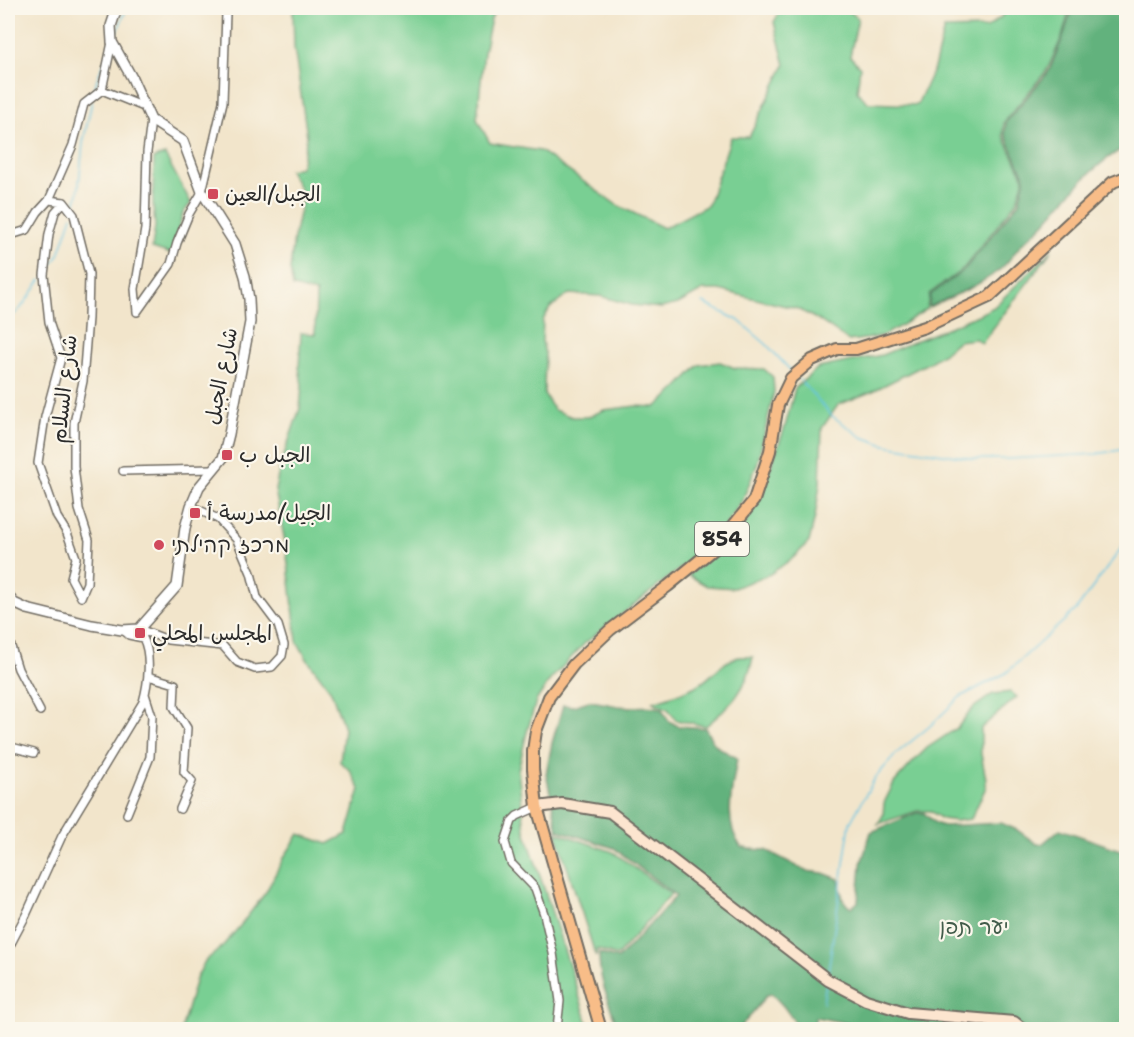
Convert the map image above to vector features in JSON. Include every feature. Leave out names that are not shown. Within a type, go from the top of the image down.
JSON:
[{"type":"main road","name":"854","points":[[601,1029],[537,807],[533,751],[536,731],[549,698],[574,664],[610,630],[717,546],[754,500],[770,451],[778,405],[791,378],[820,356],[837,350],[856,349],[925,327],[989,297],[1113,182],[1126,177]]},
{"type":"main road","points":[[537,807],[562,804],[610,812],[828,980],[866,999],[908,1013],[1014,1022],[1024,1029]]},
{"type":"street","points":[[8,231],[11,236],[27,230],[49,200],[73,145],[84,104],[102,90],[112,42],[111,26],[117,8]]},
{"type":"street","points":[[112,42],[151,120],[147,152],[145,229],[135,289],[137,312],[171,264],[189,213],[202,192],[223,102],[228,8]]},
{"type":"street","points":[[102,90],[144,106]]},
{"type":"street","name":"شارع الجبل","points":[[139,629],[177,586],[185,528],[191,506],[199,487],[223,458],[250,322],[245,276],[235,244],[202,192],[183,141],[151,120]]},
{"type":"street","points":[[49,200],[64,202]]},
{"type":"street","name":"شارع السلام","points":[[64,202],[74,215],[89,274],[83,381],[74,423],[74,466],[80,509],[88,540],[87,583],[81,597],[71,578],[76,558],[67,533],[57,517],[38,463],[45,417],[61,358],[49,322],[44,275],[49,234],[55,212],[64,202]]},
{"type":"street","points":[[123,471],[213,469]]},
{"type":"street","points":[[8,596],[14,603],[27,609],[92,625],[122,630],[139,629],[168,640],[223,646],[237,662],[255,669],[272,667],[282,656],[284,645],[278,626],[257,597],[251,573],[237,540],[218,519],[191,506]]},
{"type":"street","points":[[8,949],[62,836],[143,702],[148,686],[146,644],[143,638],[129,635],[122,630]]},
{"type":"street","points":[[8,637],[18,669],[40,711]]},
{"type":"street","points":[[148,676],[175,684],[174,707],[187,728],[184,772],[192,781],[180,809]]},
{"type":"street","points":[[127,814],[150,757],[152,716],[145,694]]},
{"type":"street","points":[[8,753],[15,748],[34,753]]},
{"type":"street","points":[[537,807],[517,816],[512,821],[505,842],[511,863],[535,888],[544,914],[560,1001],[555,1029]]},
{"type":"street","points":[[8,1025],[30,1029]]},
{"type":"green space","points":[[294,8],[496,8],[491,19],[484,52],[477,119],[490,143],[540,151],[617,205],[664,228],[708,205],[731,137],[749,137],[785,65],[774,22],[782,8],[845,8],[858,18],[850,56],[860,67],[857,92],[869,103],[917,105],[934,68],[944,29],[987,28],[1009,8],[1072,8],[1047,70],[1004,122],[1003,135],[1024,178],[1017,201],[963,269],[929,294],[927,309],[886,334],[849,341],[798,309],[719,290],[703,290],[678,304],[661,308],[632,305],[600,296],[569,294],[550,308],[543,320],[544,394],[554,410],[572,417],[588,417],[604,410],[636,406],[656,407],[699,365],[720,362],[735,368],[764,369],[773,377],[774,392],[757,465],[742,501],[723,529],[705,549],[585,643],[550,680],[536,701],[518,770],[525,830],[589,1029],[181,1030],[196,979],[205,961],[220,949],[266,892],[299,834],[328,844],[347,834],[360,789],[350,770],[340,762],[344,728],[331,691],[307,659],[297,641],[286,547],[275,490],[280,466],[300,408],[301,333],[315,334],[316,293],[293,287],[290,270],[303,195],[289,170],[301,167],[307,136],[294,47]]},
{"type":"green space","points":[[1074,8],[1126,8],[1126,147],[1103,162],[1083,180],[1002,268],[973,287],[929,307],[930,295],[964,270],[1019,202],[1025,178],[1005,134],[1006,122],[1049,71]]},
{"type":"green space","points":[[165,155],[191,203],[183,213],[171,254],[152,248],[155,226],[154,158]]},
{"type":"green space","points":[[1052,250],[982,343],[976,339],[958,341],[930,362],[873,391],[838,405],[822,428],[820,484],[809,542],[793,558],[770,574],[734,588],[707,586],[688,575],[733,540],[748,518],[765,482],[785,427],[795,388],[818,368],[882,355],[994,307]]},
{"type":"green space","points":[[739,657],[753,657],[747,679],[737,696],[706,726],[676,720],[668,709],[653,702],[695,686],[730,660]]},
{"type":"green space","points":[[1011,692],[1017,697],[981,728],[981,754],[986,787],[971,819],[956,821],[942,819],[930,811],[917,811],[878,824],[883,815],[884,803],[894,783],[927,748],[957,728],[973,708],[993,694]]},
{"type":"green space","name":"יער תפן","points":[[589,701],[623,707],[661,708],[669,721],[678,726],[705,728],[719,748],[737,758],[731,792],[730,815],[735,837],[741,847],[766,850],[806,871],[823,873],[839,879],[843,900],[848,906],[852,907],[858,902],[861,864],[871,832],[916,813],[924,813],[935,823],[943,826],[1001,823],[1017,830],[1037,844],[1042,844],[1060,829],[1126,852],[1126,1029],[856,1030],[857,1025],[815,1017],[815,1029],[800,1029],[772,994],[767,995],[739,1029],[618,1029],[602,982],[599,953],[618,959],[676,896],[614,848],[558,830],[546,774],[552,743],[563,705],[573,706]]},
{"type":"green space","points":[[556,832],[613,852],[671,894],[617,956],[597,949],[596,957]]},
{"type":"waterway","points":[[116,34],[127,8]]},
{"type":"waterway","points":[[94,93],[106,58]]},
{"type":"waterway","points":[[74,208],[78,194],[83,143],[92,101]]},
{"type":"waterway","points":[[47,271],[59,255],[72,216]]},
{"type":"waterway","points":[[8,320],[21,308],[41,280]]},
{"type":"waterway","points":[[703,303],[738,320],[766,344],[791,371]]},
{"type":"waterway","points":[[799,379],[832,416],[862,437],[885,445],[975,459],[1096,454],[1126,449]]},
{"type":"waterway","points":[[828,972],[850,823],[875,778],[897,753],[960,697],[1006,673],[1076,610],[1126,542]]},
{"type":"waterway","points":[[823,1003],[826,983]]},
{"type":"place","name":"الجبل/العين","points":[[213,194]]},
{"type":"place","name":"الجبل ب","points":[[227,455]]},
{"type":"place","name":"الجيل/مدرسة أ","points":[[195,513]]},
{"type":"place","name":"מרכז קהילתי","points":[[159,545]]},
{"type":"place","name":"المجلس المحلي","points":[[140,633]]}]
